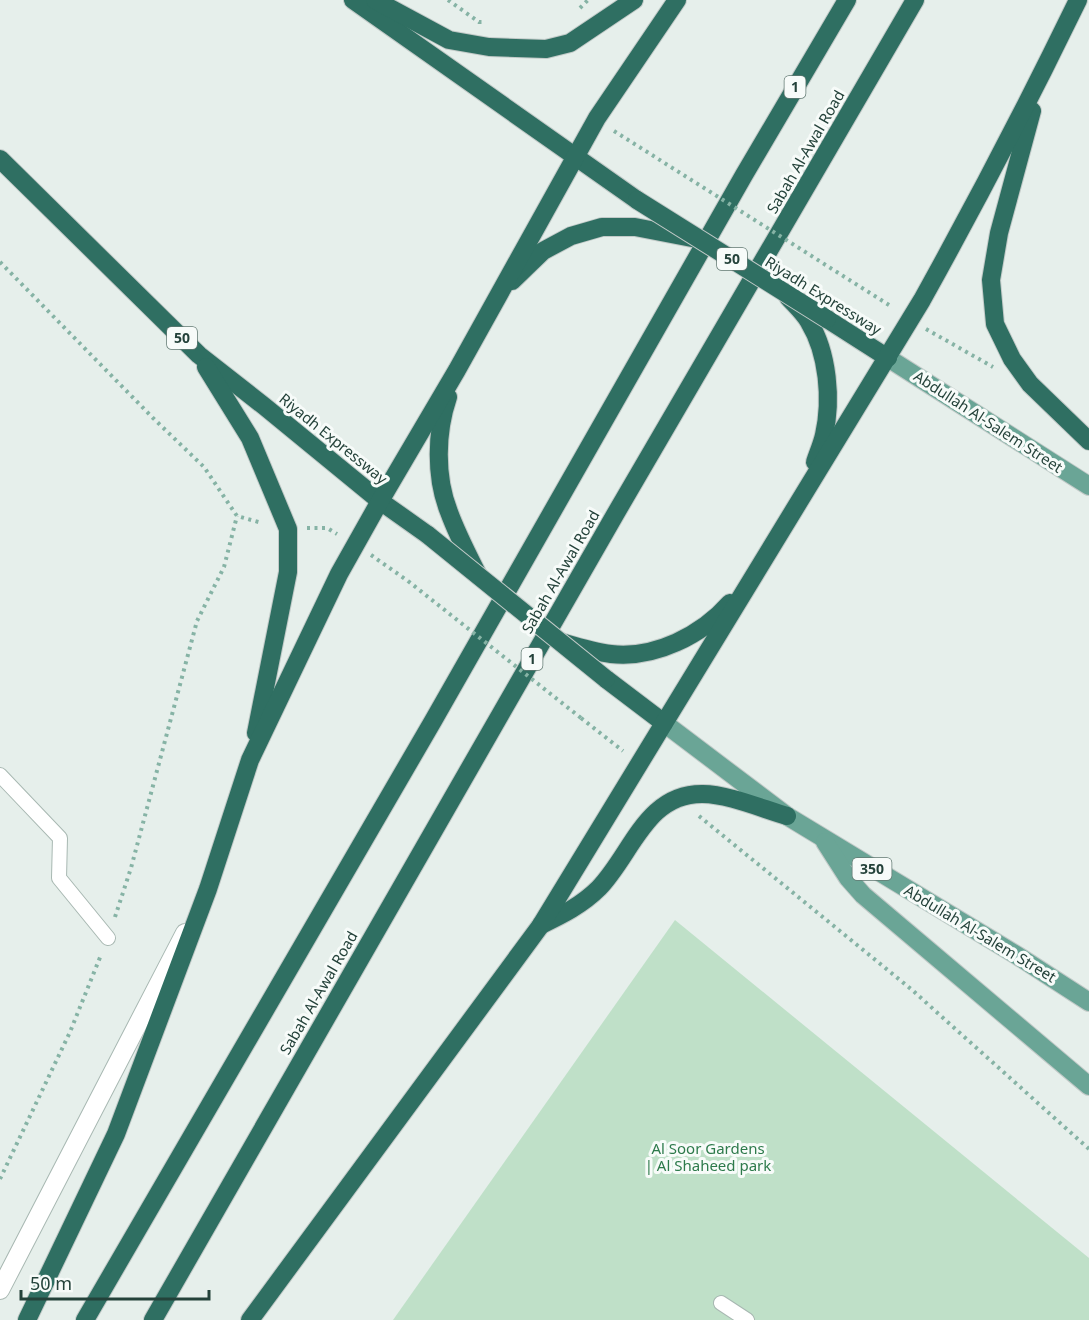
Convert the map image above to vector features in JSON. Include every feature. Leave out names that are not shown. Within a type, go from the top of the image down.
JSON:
[{"type":"highway","name":"Riyadh Expressway","points":[[353,0],[636,200],[888,358]]},
{"type":"highway","points":[[375,0],[448,40],[489,47],[546,49],[570,43],[634,0]]},
{"type":"highway","points":[[250,760],[339,574],[380,501],[457,370],[597,118],[677,0]]},
{"type":"highway","name":"1","points":[[85,1320],[415,752],[744,175],[847,0]]},
{"type":"highway","name":"Sabah Al-Awal Road","points":[[153,1320],[604,533],[915,0]]},
{"type":"highway","points":[[250,1320],[541,925],[922,300],[1041,76],[1078,0]]},
{"type":"highway","points":[[1041,76],[999,233],[991,279],[995,324],[1012,359],[1030,384],[1089,441]]},
{"type":"highway","name":"Riyadh Expressway","points":[[0,159],[199,355],[380,501],[428,535],[664,723]]},
{"type":"highway","points":[[498,295],[543,251],[571,236],[602,227],[634,227],[700,239]]},
{"type":"highway","points":[[785,292],[809,322],[818,341],[826,372],[828,404],[824,435],[803,494]]},
{"type":"highway","points":[[27,1320],[116,1134],[208,889],[250,760],[288,572],[288,529],[250,438],[199,355]]},
{"type":"highway","points":[[457,370],[443,411],[439,444],[441,477],[448,510],[478,575]]},
{"type":"highway","points":[[560,642],[613,655],[643,652],[671,645],[698,632],[721,614],[761,564]]},
{"type":"highway","points":[[541,925],[582,903],[599,888],[651,816],[663,805],[677,798],[713,794],[787,816]]},
{"type":"main road","name":"Abdullah Al-Salem Street","points":[[888,358],[1089,486]]},
{"type":"main road","name":"Abdullah Al-Salem Street","points":[[664,723],[787,816],[1018,956],[1089,1002]]},
{"type":"main road","points":[[825,840],[848,878],[863,895],[1089,1086]]},
{"type":"street","points":[[0,1290],[208,889]]},
{"type":"lane","points":[[0,775],[60,838],[59,878],[108,938]]},
{"type":"lane","points":[[721,1303],[747,1320]]},
{"type":"path","points":[[448,0],[479,22],[489,23]]},
{"type":"path","points":[[573,13],[588,0]]},
{"type":"path","points":[[614,131],[890,305]]},
{"type":"path","points":[[0,262],[204,467],[237,516],[224,567],[197,621],[131,868],[108,938],[70,1032],[0,1179]]},
{"type":"path","points":[[923,328],[1007,375],[1022,373]]},
{"type":"path","points":[[356,544],[408,581],[640,764]]},
{"type":"path","points":[[677,798],[911,989],[1089,1149]]},
{"type":"green space","name":"Al Soor Gardens | Al Shaheed park","points":[[675,920],[1089,1258],[1089,1320],[393,1320]]}]
